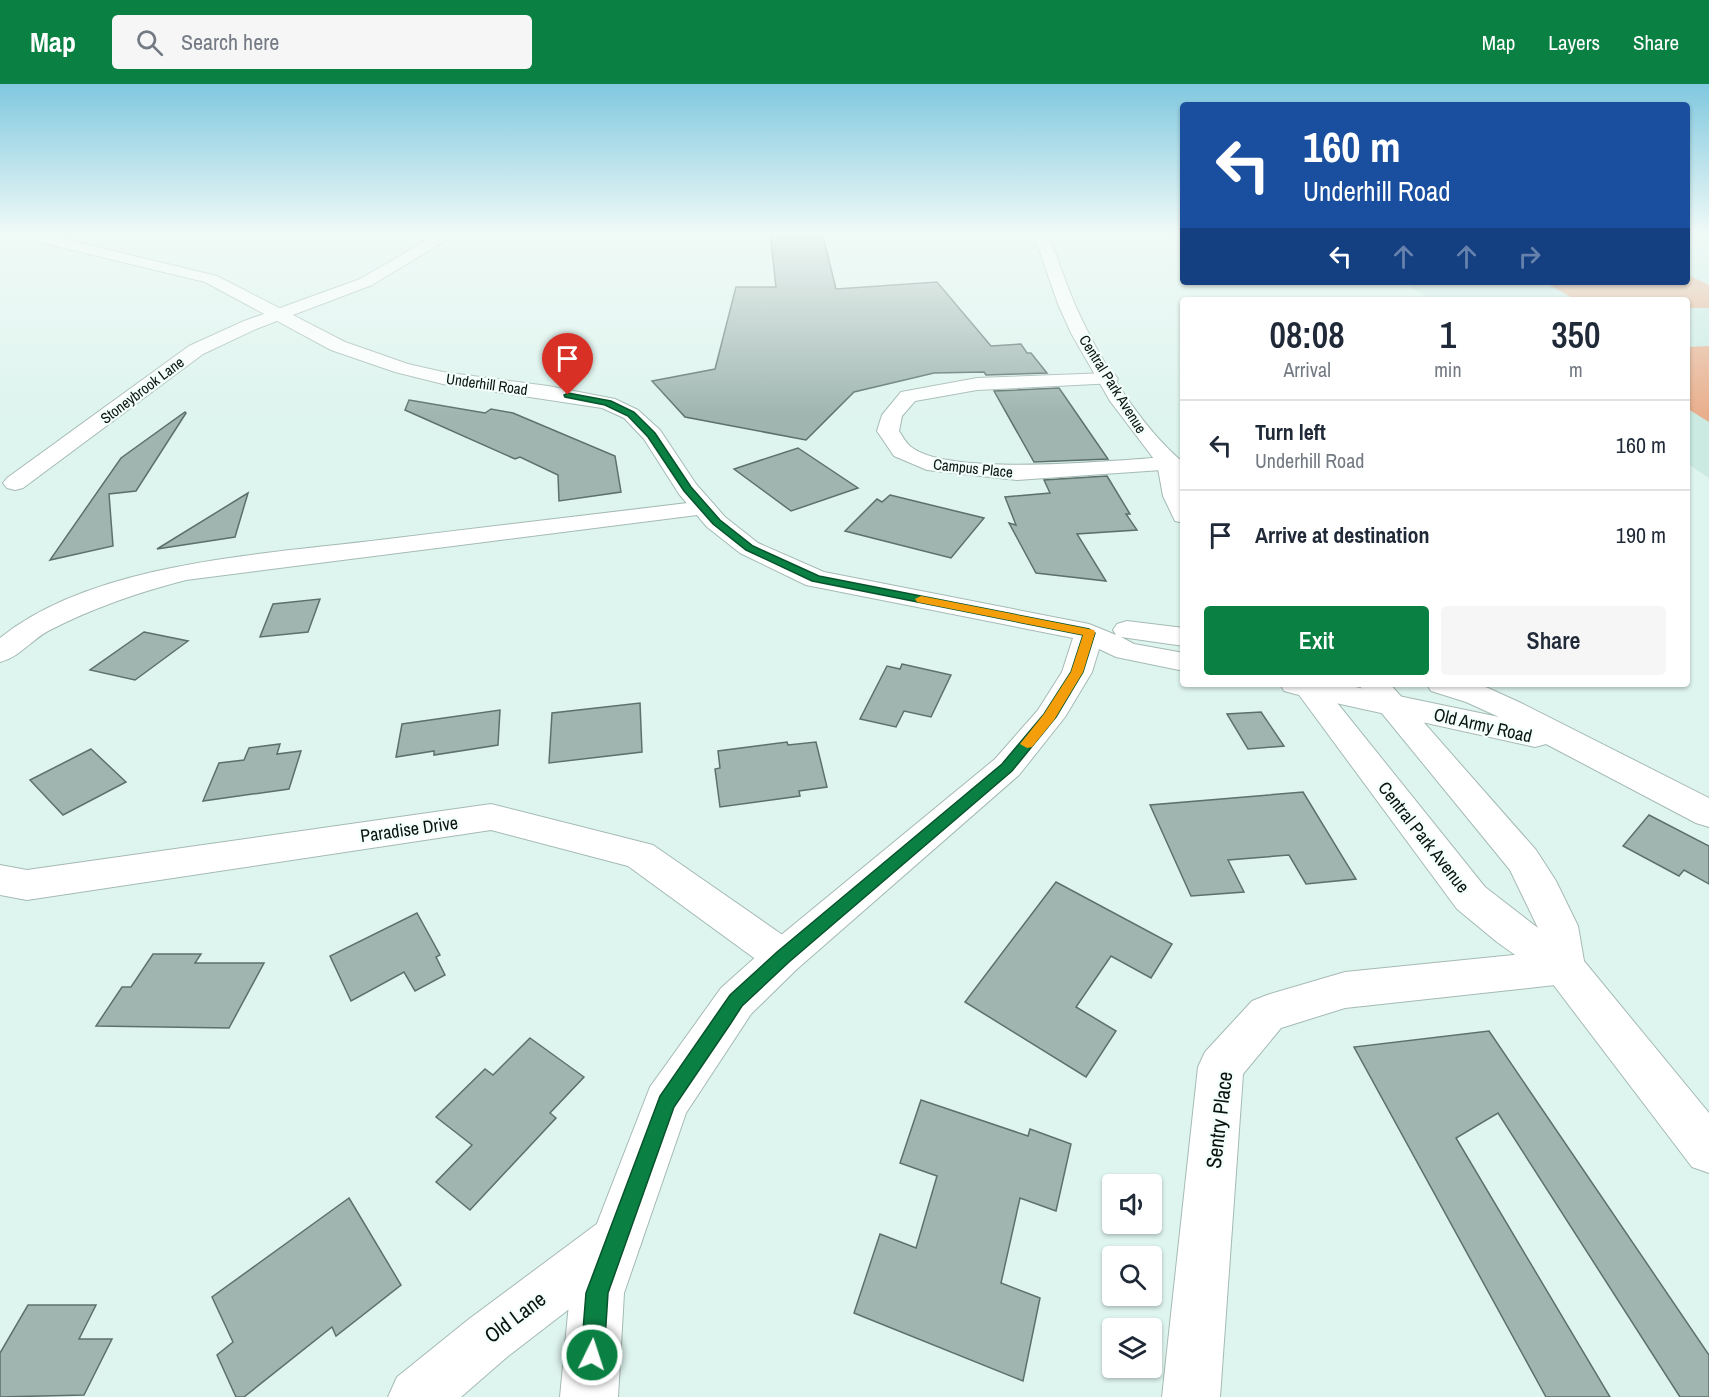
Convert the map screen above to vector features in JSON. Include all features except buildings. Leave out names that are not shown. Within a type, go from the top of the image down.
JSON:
[{"type":"street","name":"Underhill Road","points":[[239,293],[338,346],[402,368],[443,378],[548,392],[608,403],[631,414],[652,435],[687,489],[716,522],[749,548],[816,579],[1089,633],[1126,651],[1180,661]]},
{"type":"street","name":"Stoneybrook Lane","points":[[15,483],[196,350],[279,314],[335,293]]},
{"type":"street","name":"Central Park Avenue","points":[[1063,293],[1071,314],[1108,379],[1137,424],[1176,470],[1175,496],[1180,507]]},
{"type":"street","name":"Campus Place","points":[[1108,379],[977,384],[908,396],[892,415],[888,431],[902,451],[927,463],[1017,473],[1176,470]]},
{"type":"street","points":[[0,653],[35,626],[106,595],[141,582],[186,572],[704,508]]},
{"type":"street","name":"Underhill Road","points":[[1089,633],[1125,629],[1180,636]]},
{"type":"street","points":[[589,1397],[597,1293],[666,1102],[736,1001],[783,957],[1007,767],[1049,717],[1077,672],[1089,633]]},
{"type":"street","name":"Central Park Avenue","points":[[1305,687],[1444,867],[1471,898],[1511,931],[1564,967],[1709,1150]]},
{"type":"street","points":[[1321,687],[1382,694]]},
{"type":"street","name":"Old Army Road","points":[[1454,687],[1467,690],[1521,715],[1709,814]]},
{"type":"street","name":"Central Park Avenue","points":[[1382,694],[1523,861],[1542,892],[1557,926],[1564,967]]},
{"type":"street","name":"Old Army Road","points":[[1382,694],[1575,745]]},
{"type":"street","name":"Paradise Drive","points":[[0,880],[27,885],[491,817],[640,855],[783,957]]},
{"type":"street","name":"Sentry Place","points":[[1191,1397],[1221,1067],[1266,1014],[1345,990],[1564,967]]},
{"type":"street","name":"Old Lane","points":[[417,1397],[488,1338],[616,1241]]},
{"type":"shaded area","points":[[1421,293],[1709,293],[1709,478],[1690,465],[1690,297],[1426,297]]},
{"type":"shaded area","points":[[1564,293],[1709,293],[1709,308],[1690,308],[1690,297],[1571,297]]},
{"type":"shaded area","points":[[1709,346],[1709,422],[1690,410],[1690,347]]},
{"type":"slow traffic","points":[[921,599],[1089,633],[1077,672],[1049,717],[1027,744]]},
{"type":"route","points":[[568,395],[608,403],[631,414],[652,435],[687,489],[716,522],[749,548],[816,579],[1089,633],[1077,672],[1049,717],[1007,767],[783,957],[736,1001],[724,1017],[666,1102],[597,1293],[592,1355]]}]
